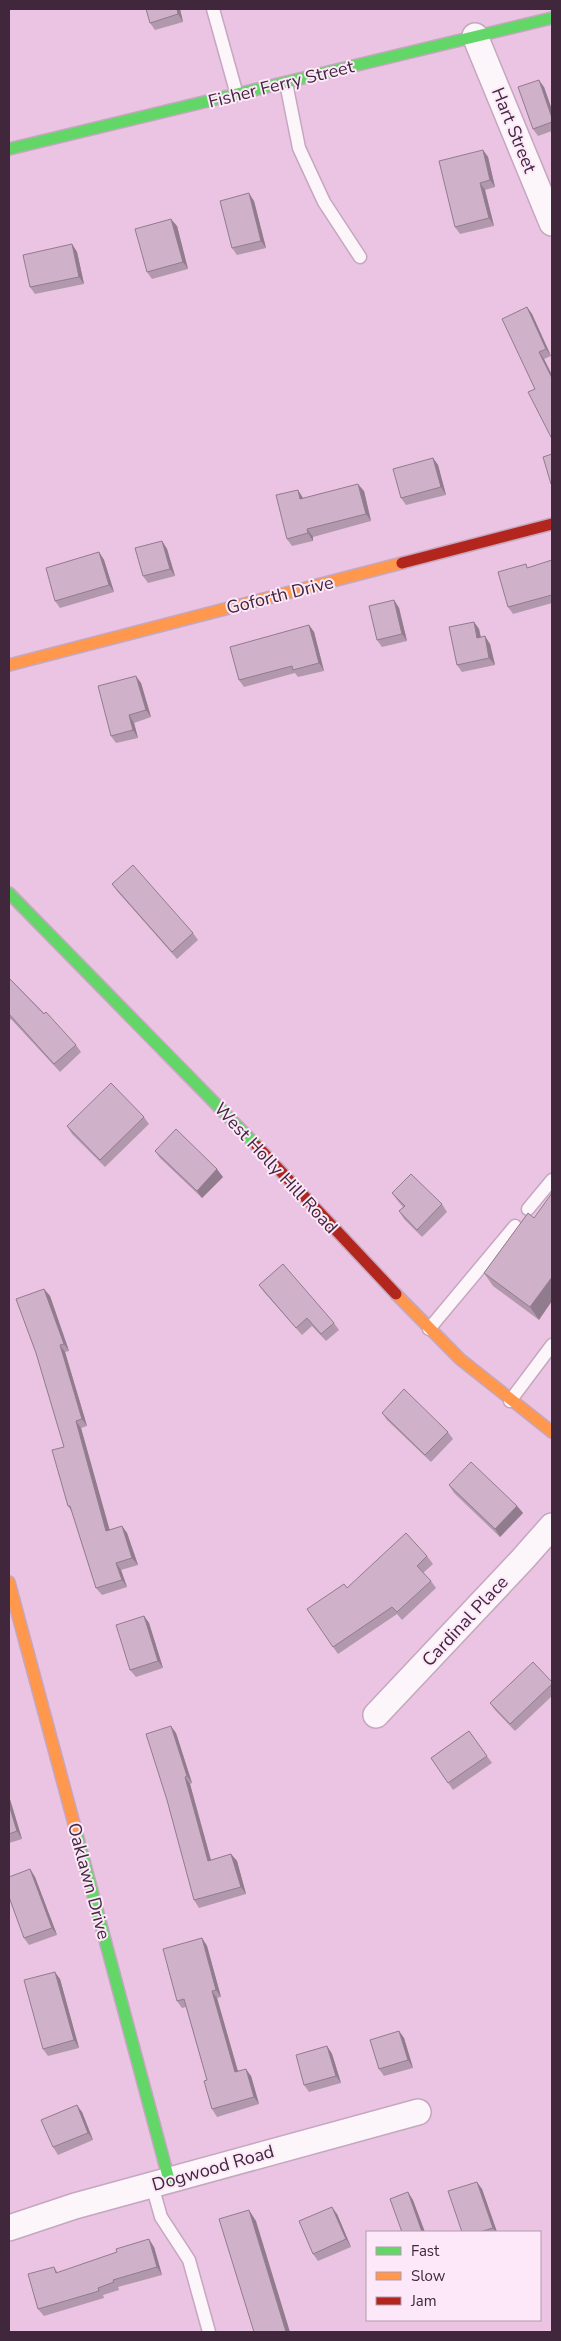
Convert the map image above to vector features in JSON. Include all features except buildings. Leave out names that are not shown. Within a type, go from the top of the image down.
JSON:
[{"type":"street","name":"Fisher Ferry Street","points":[[9,149],[286,83],[551,15]]},
{"type":"street","name":"Hart Street","points":[[475,36],[552,223]]},
{"type":"street","name":"Goforth Drive","points":[[9,665],[552,524]]},
{"type":"street","name":"West Holly Hill Road","points":[[9,894],[207,1093],[429,1329],[460,1359],[552,1432]]},
{"type":"street","name":"Cardinal Place","points":[[376,1715],[552,1526]]},
{"type":"street","name":"Oaklawn Drive","points":[[9,1582],[160,2183]]},
{"type":"street","name":"Dogwood Road","points":[[9,2228],[75,2206],[418,2112]]},
{"type":"lane","points":[[213,9],[237,95]]},
{"type":"lane","points":[[286,83],[299,148],[324,202],[360,257]]},
{"type":"lane","points":[[528,1209],[552,1180]]},
{"type":"lane","points":[[429,1329],[515,1226]]},
{"type":"lane","points":[[510,1400],[552,1345]]},
{"type":"lane","points":[[160,2183],[161,2217],[189,2260],[209,2332]]},
{"type":"traffic: fast","points":[[9,149],[552,18]]},
{"type":"traffic: fast","points":[[9,893],[257,1146]]},
{"type":"traffic: fast","points":[[76,1831],[169,2180]]},
{"type":"traffic: slow","points":[[9,665],[402,563]]},
{"type":"traffic: slow","points":[[396,1294],[460,1359],[552,1432]]},
{"type":"traffic: slow","points":[[9,1582],[76,1831]]},
{"type":"traffic: jam","points":[[402,563],[552,524]]},
{"type":"traffic: jam","points":[[257,1146],[396,1294]]}]
